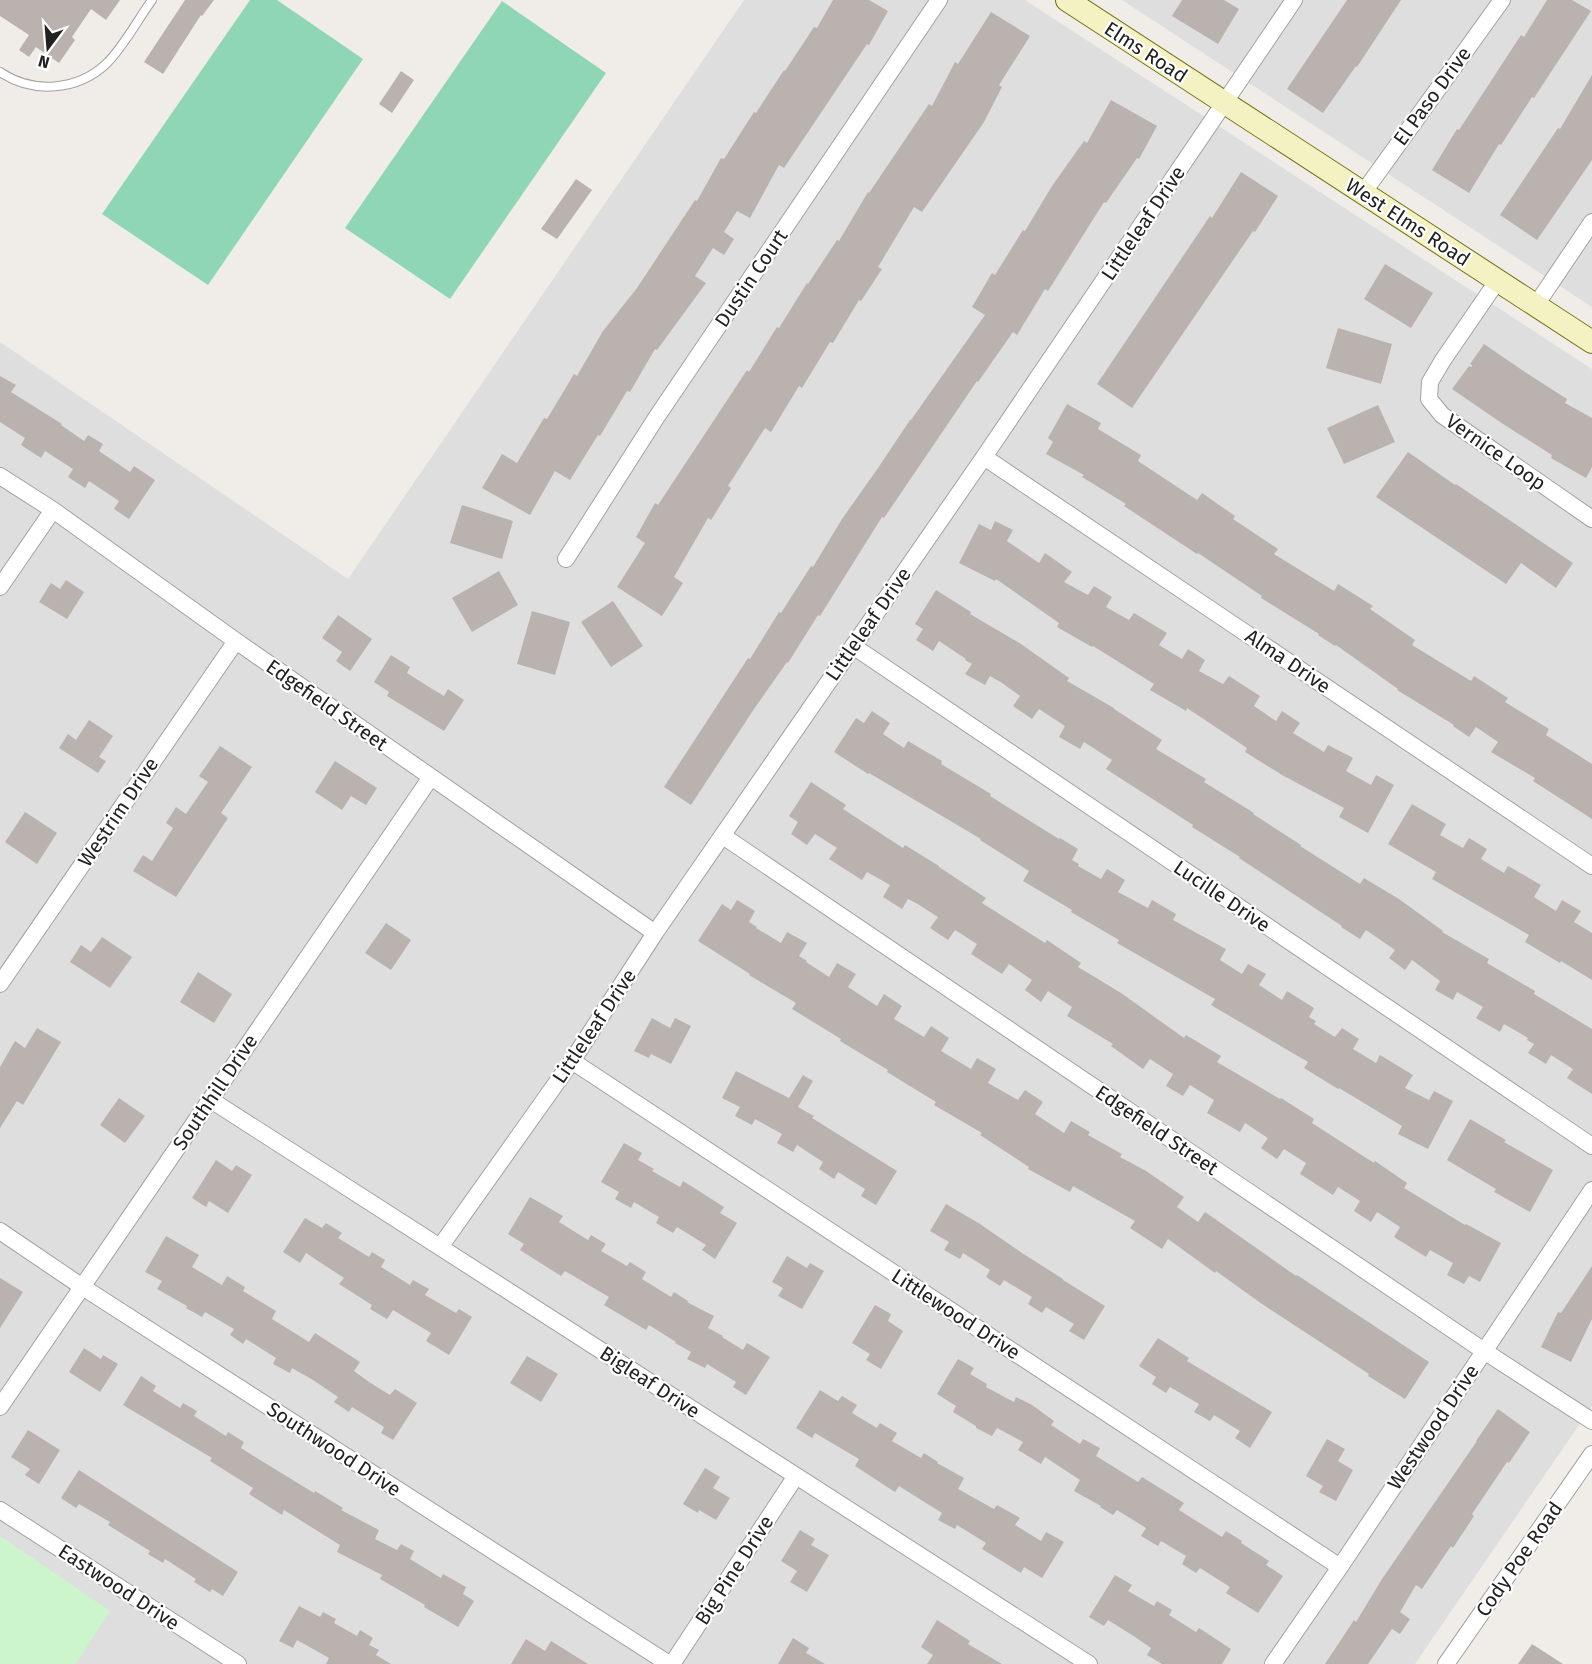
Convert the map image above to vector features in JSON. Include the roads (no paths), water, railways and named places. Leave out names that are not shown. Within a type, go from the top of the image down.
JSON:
[{"type":"main road","name":"Elms Road","points":[[1067,0],[1224,103]]},
{"type":"main road","name":"West Elms Road","points":[[1224,103],[1592,342]]},
{"type":"street","name":"Dustin Court","points":[[566,559],[662,409],[939,0]]},
{"type":"street","name":"Littleleaf Drive","points":[[440,1247],[572,1061],[655,933],[984,457],[1294,0]]},
{"type":"street","name":"El Paso Drive","points":[[1363,193],[1502,0]]},
{"type":"street","points":[[1536,305],[1592,222]]},
{"type":"street","name":"Vernice Loop","points":[[1498,280],[1430,382],[1429,399],[1442,415],[1592,519]]},
{"type":"street","name":"Alma Drive","points":[[984,457],[1592,866]]},
{"type":"street","name":"Edgefield Street","points":[[0,476],[53,510],[236,641],[655,933]]},
{"type":"street","points":[[0,587],[53,510]]},
{"type":"street","name":"Westrim Drive","points":[[0,984],[236,641]]},
{"type":"street","name":"Lucille Drive","points":[[853,646],[1592,1146]]},
{"type":"street","name":"Southhill Drive","points":[[0,1407],[431,777]]},
{"type":"street","name":"Edgefield Street","points":[[723,836],[1484,1352],[1592,1421]]},
{"type":"street","name":"Littlewood Drive","points":[[572,1061],[1340,1567]]},
{"type":"street","name":"Bigleaf Drive","points":[[211,1100],[1089,1664]]},
{"type":"street","name":"Westwood Drive","points":[[1274,1664],[1592,1190]]},
{"type":"street","name":"Southwood Drive","points":[[0,1231],[81,1286],[670,1664]]},
{"type":"street","name":"Cody Poe Road","points":[[1446,1664],[1592,1454]]},
{"type":"street","name":"Big Pine Drive","points":[[670,1664],[796,1476]]},
{"type":"street","name":"Eastwood Drive","points":[[0,1510],[238,1664]]},
{"type":"lane","points":[[0,72],[15,81],[38,87],[71,84],[85,78],[106,64],[152,0]]}]
